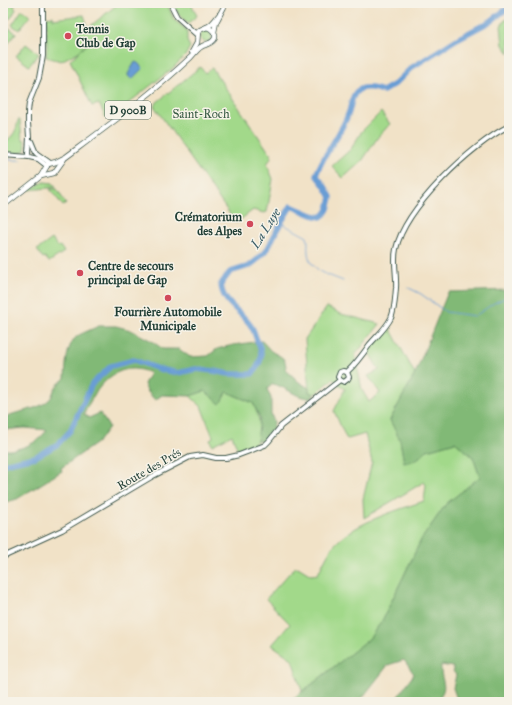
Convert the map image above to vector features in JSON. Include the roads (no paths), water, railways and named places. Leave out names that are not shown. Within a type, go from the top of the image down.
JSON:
[{"type":"main road","points":[[219,15],[207,27],[200,29],[198,37],[201,43],[211,43],[214,40],[214,32],[219,15],[226,3]]},
{"type":"main road","points":[[207,27],[214,32]]},
{"type":"main road","name":"D 900B","points":[[187,61],[196,46],[198,37]]},
{"type":"main road","name":"D 900B","points":[[3,206],[41,176],[49,165],[66,157],[149,94],[205,44]]},
{"type":"main road","name":"D 900B","points":[[57,168],[66,157]]},
{"type":"main road","points":[[49,165],[56,165],[57,168],[54,173],[50,174],[49,165]]},
{"type":"main road","name":"D 900B","points":[[41,176],[50,174]]},
{"type":"street","points":[[32,154],[28,123],[29,107],[40,73],[43,56],[44,32],[42,3]]},
{"type":"street","points":[[170,3],[177,17],[198,37]]},
{"type":"street","points":[[189,27],[200,29]]},
{"type":"street","points":[[347,372],[384,329],[390,319],[394,306],[396,288],[395,249],[404,225],[426,197],[450,172],[482,143],[509,126]]},
{"type":"street","points":[[3,155],[18,157],[32,154],[49,165]]},
{"type":"street","points":[[340,372],[347,372],[349,377],[348,380],[344,382],[340,380],[338,377],[340,372]]},
{"type":"street","name":"Route des Prés","points":[[3,557],[62,530],[153,476],[190,457],[203,455],[216,458],[226,458],[265,445],[282,426],[340,380]]},
{"type":"water","points":[[135,62],[143,68],[132,79],[128,76],[128,74]]},
{"type":"waterway","name":"La Luye","points":[[3,464],[35,457],[58,444],[70,431],[92,384],[111,366],[134,360],[159,369],[178,373],[196,369],[229,374],[252,374],[260,362],[261,350],[253,329],[225,297],[221,284],[230,272],[249,266],[268,248],[291,206],[312,215],[321,217],[326,213],[331,197],[316,175],[323,159],[346,120],[354,94],[362,88],[372,88],[383,91],[395,84],[411,68],[457,39],[491,21],[505,10],[509,9]]},
{"type":"waterway","points":[[3,158],[20,160]]},
{"type":"waterway","points":[[281,223],[307,237],[308,253],[312,264],[316,268],[321,272],[343,281]]},
{"type":"waterway","points":[[409,288],[421,294],[446,312],[475,316],[494,303],[509,296]]},
{"type":"place","name":"Tennis Club de Gap","points":[[68,36]]},
{"type":"place","name":"Crématorium des Alpes","points":[[250,224]]},
{"type":"place","name":"Centre de secours principal de Gap","points":[[80,273]]},
{"type":"place","name":"Fourrière Automobile Municipale","points":[[168,298]]},
{"type":"park label","name":"Saint-Roch","points":[[201,114]]}]
